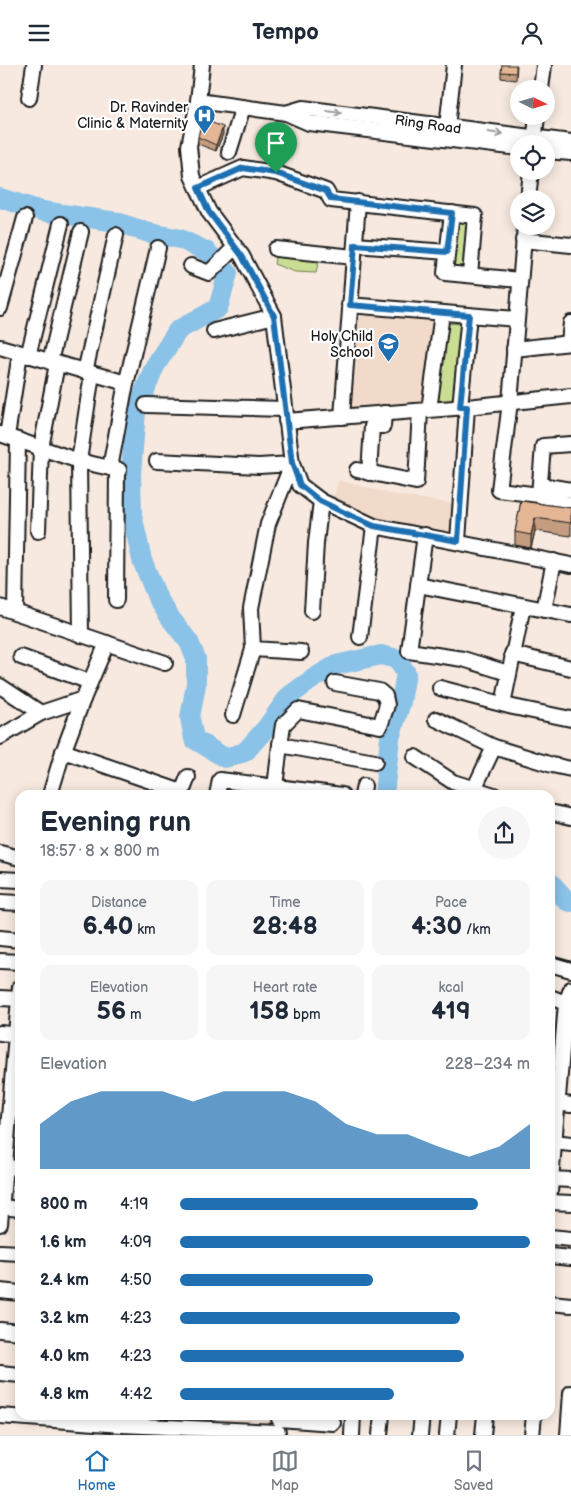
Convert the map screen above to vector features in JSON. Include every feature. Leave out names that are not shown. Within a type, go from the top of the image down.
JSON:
[{"type":"street","points":[[29,98],[34,65]]},
{"type":"street","points":[[202,65],[198,101],[189,146],[192,176],[231,252],[242,256],[274,316],[292,463],[300,485],[320,501],[374,526],[458,541],[571,565]]},
{"type":"street","points":[[446,133],[454,65]]},
{"type":"street","points":[[542,80],[544,65]]},
{"type":"street","name":"Ring Road","points":[[198,101],[286,113],[303,107],[510,145]]},
{"type":"street","points":[[230,152],[243,107]]},
{"type":"street","name":"Ring Road","points":[[446,133],[510,139]]},
{"type":"street","name":"Ring Road","points":[[555,142],[571,142]]},
{"type":"street","points":[[555,152],[571,153]]},
{"type":"street","points":[[198,188],[243,168],[276,173],[326,191],[331,199],[475,216],[470,275]]},
{"type":"street","points":[[342,417],[358,203]]},
{"type":"street","points":[[452,213],[445,273],[520,280]]},
{"type":"street","points":[[0,308],[25,218]]},
{"type":"street","points":[[15,612],[8,437],[24,355],[60,224]]},
{"type":"street","points":[[38,531],[41,448],[53,363],[81,232]]},
{"type":"street","points":[[80,635],[79,461],[88,373],[116,235]]},
{"type":"street","points":[[524,235],[510,402],[498,489],[571,490]]},
{"type":"street","points":[[532,235],[571,245]]},
{"type":"street","points":[[116,600],[117,469],[126,383],[158,248]]},
{"type":"street","points":[[276,249],[447,252]]},
{"type":"street","points":[[192,266],[209,273],[231,252]]},
{"type":"street","points":[[350,305],[517,319]]},
{"type":"street","points":[[384,413],[383,426],[372,426],[363,472],[416,482],[424,410],[442,313]]},
{"type":"street","points":[[458,541],[469,315]]},
{"type":"street","points":[[214,331],[274,316]]},
{"type":"street","points":[[514,349],[570,343],[571,323]]},
{"type":"street","points":[[0,347],[126,383]]},
{"type":"street","points":[[146,405],[342,417],[464,407],[571,395]]},
{"type":"street","points":[[8,437],[79,461],[117,469]]},
{"type":"street","points":[[539,490],[543,446],[571,444]]},
{"type":"street","points":[[156,461],[259,467],[292,463]]},
{"type":"street","points":[[233,715],[253,649],[251,608],[268,524],[292,463]]},
{"type":"street","points":[[539,490],[571,505]]},
{"type":"street","points":[[312,611],[320,501]]},
{"type":"street","points":[[360,637],[374,526]]},
{"type":"street","points":[[425,535],[409,651],[464,659],[508,673]]},
{"type":"street","points":[[544,610],[554,561]]},
{"type":"street","points":[[418,585],[571,615]]},
{"type":"street","points":[[503,704],[523,606]]},
{"type":"street","points":[[0,607],[165,663]]},
{"type":"street","points":[[51,790],[63,751],[107,643]]},
{"type":"street","points":[[253,649],[301,652]]},
{"type":"street","points":[[512,654],[571,668]]},
{"type":"street","points":[[21,657],[90,682]]},
{"type":"street","points":[[275,787],[283,725],[298,710],[380,726],[387,705],[384,696],[379,691],[335,683]]},
{"type":"street","points":[[0,685],[40,713]]},
{"type":"street","points":[[440,688],[571,719]]},
{"type":"street","points":[[1,735],[40,713],[83,699]]},
{"type":"street","points":[[436,719],[494,747],[571,769]]},
{"type":"street","points":[[280,745],[375,762]]},
{"type":"street","points":[[474,789],[494,747]]},
{"type":"street","points":[[63,751],[171,790]]},
{"type":"street","points":[[415,757],[453,782],[477,790]]},
{"type":"street","points":[[183,790],[188,777]]},
{"type":"street","points":[[218,790],[220,780],[300,790]]},
{"type":"street","points":[[555,813],[571,817]]},
{"type":"street","points":[[0,853],[15,858]]},
{"type":"street","points":[[0,879],[15,880]]},
{"type":"street","points":[[0,902],[15,903]]},
{"type":"street","points":[[0,939],[15,940]]},
{"type":"street","points":[[0,961],[15,962]]},
{"type":"street","points":[[555,965],[571,970]]},
{"type":"street","points":[[555,1138],[564,1104],[571,989]]},
{"type":"street","points":[[0,998],[15,996]]},
{"type":"street","points":[[555,999],[569,1004]]},
{"type":"street","points":[[0,1033],[15,1035]]},
{"type":"street","points":[[0,1224],[1,1188],[4,1167],[3,1145],[10,1108],[11,1073],[15,1051]]},
{"type":"street","points":[[555,1142],[571,1144]]},
{"type":"street","points":[[4,1167],[15,1168]]},
{"type":"street","points":[[555,1184],[571,1180]]},
{"type":"street","points":[[555,1202],[571,1203]]},
{"type":"street","points":[[1,1207],[15,1208]]},
{"type":"street","points":[[555,1237],[571,1239]]},
{"type":"street","points":[[0,1252],[15,1253]]},
{"type":"street","points":[[555,1256],[571,1258]]},
{"type":"street","points":[[0,1291],[15,1292]]},
{"type":"street","points":[[555,1303],[571,1305]]},
{"type":"street","points":[[0,1330],[15,1332]]},
{"type":"street","points":[[0,1373],[15,1374]]},
{"type":"street","points":[[568,1435],[571,1393]]},
{"type":"street","points":[[0,1416],[15,1417]]},
{"type":"street","points":[[54,1420],[122,1425],[333,1423]]},
{"type":"street","points":[[352,1435],[353,1420]]},
{"type":"street","points":[[380,1435],[382,1420]]},
{"type":"street","points":[[420,1435],[422,1420]]},
{"type":"street","points":[[447,1435],[448,1420]]},
{"type":"street","points":[[483,1435],[484,1420]]},
{"type":"street","points":[[532,1435],[534,1420]]},
{"type":"shaded area","name":"Holy Child School","points":[[355,315],[434,321],[423,405],[346,411]]},
{"type":"shaded area","points":[[339,480],[395,495],[456,504],[454,534],[386,522],[355,511],[332,500]]},
{"type":"green space","points":[[454,216],[472,218],[467,270],[449,268]]},
{"type":"green space","points":[[276,252],[319,258],[316,273],[295,272],[274,264]]},
{"type":"green space","points":[[445,323],[462,324],[455,400],[434,403]]},
{"type":"building","points":[[502,65],[516,65],[516,73],[501,72]]},
{"type":"building","points":[[202,119],[223,127],[216,145],[198,137]]},
{"type":"building","points":[[521,501],[571,508],[571,523],[535,518],[531,535],[515,532]]},
{"type":"waterway","points":[[0,198],[42,211],[117,222],[146,232],[180,239],[206,251],[228,273],[218,308],[178,330],[155,366],[136,411],[131,474],[132,515],[142,560],[157,597],[189,642],[196,659],[196,684],[190,718],[194,739],[225,758],[245,752],[267,727],[289,696],[314,678],[336,665],[381,655],[397,659],[406,673],[401,702],[390,738],[385,790]]},
{"type":"waterway","points":[[555,888],[567,901],[571,902]]},
{"type":"place","name":"Dr. Ravinder Clinic & Maternity","points":[[204,134]]},
{"type":"place","name":"Holy Child School","points":[[389,363]]},
{"type":"route","points":[[243,168],[276,173],[326,191],[331,199],[452,213],[447,252],[355,245],[350,305],[469,315],[460,407],[467,407],[458,541],[374,526],[320,501],[300,485],[292,463],[274,316],[242,256],[209,212],[198,188],[243,168]]}]
